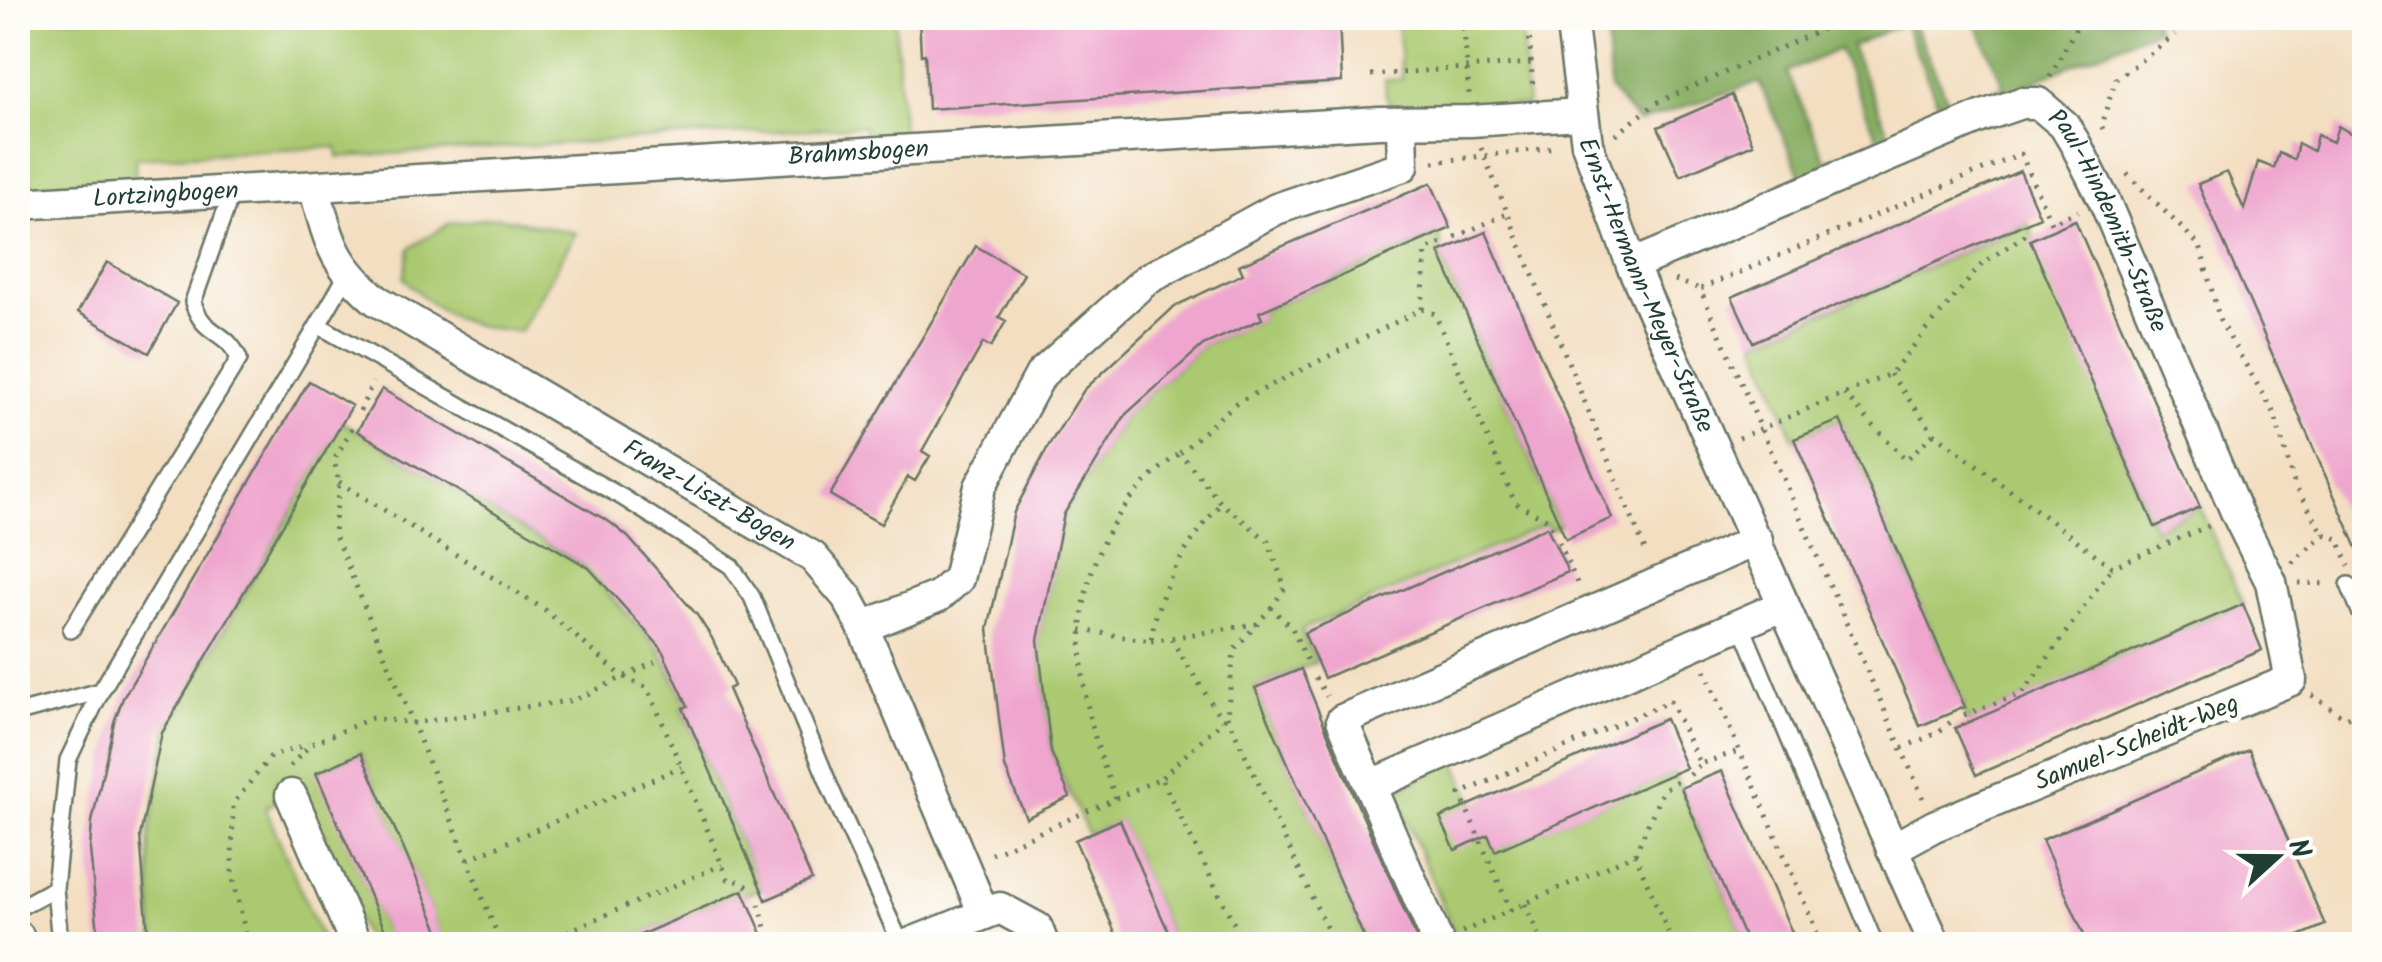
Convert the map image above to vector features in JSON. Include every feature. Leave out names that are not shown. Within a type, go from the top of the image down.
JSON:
[{"type":"street","name":"Ernst-Hermann-Meyer-Straße","points":[[1571,18],[1586,144],[1632,265],[1935,944]]},
{"type":"street","name":"Paul-Hindemith-Straße","points":[[1632,265],[1983,116],[2021,103],[2038,103],[2064,125],[2104,200],[2236,514],[2272,582]]},
{"type":"street","name":"Brahmsbogen","points":[[314,187],[1339,124],[1471,122],[1581,114]]},
{"type":"street","points":[[863,628],[938,596],[958,579],[980,487],[1040,374],[1146,280],[1276,209],[1404,166],[1402,124]]},
{"type":"street","name":"Lortzingbogen","points":[[18,204],[314,187]]},
{"type":"street","name":"Franz-Liszt-Bogen","points":[[314,187],[332,248],[347,275],[376,300],[814,557],[846,597],[863,628],[965,866],[972,927]]},
{"type":"street","points":[[1438,942],[1342,720],[1757,540]]},
{"type":"street","points":[[2272,582],[2291,680]]},
{"type":"street","points":[[1370,786],[1784,605]]},
{"type":"street","name":"Samuel-Scheidt-Weg","points":[[1892,849],[1934,826],[2291,680]]},
{"type":"street","points":[[291,795],[356,944]]},
{"type":"street","points":[[910,944],[972,927],[1000,908],[1037,928],[1044,944]]},
{"type":"street","points":[[18,936],[21,944]]},
{"type":"lane","points":[[72,630],[239,359],[234,346],[198,320],[193,302],[232,192]]},
{"type":"lane","points":[[60,944],[55,888],[68,760],[101,691],[347,275]]},
{"type":"lane","points":[[318,325],[622,497],[731,566],[752,597],[901,944]]},
{"type":"lane","points":[[2350,585],[2364,621]]},
{"type":"lane","points":[[1741,624],[1875,944]]},
{"type":"lane","points":[[18,713],[101,691]]},
{"type":"lane","points":[[18,908],[55,888]]},
{"type":"path","points":[[1463,18],[1471,122],[1658,583]]},
{"type":"path","points":[[1528,18],[1536,119]]},
{"type":"path","points":[[1404,166],[1586,144],[1616,135],[1656,103],[1848,18]]},
{"type":"path","points":[[2038,103],[2081,18]]},
{"type":"path","points":[[2110,142],[2100,125],[2116,79],[2176,35]]},
{"type":"path","points":[[1370,75],[1532,64]]},
{"type":"path","points":[[1934,826],[1700,289],[2021,154],[2047,224],[2104,200]]},
{"type":"path","points":[[2119,159],[2128,176],[2200,246],[2220,321],[2274,413],[2294,486],[2324,534],[2338,539],[2352,577],[2350,585],[2272,582]]},
{"type":"path","points":[[1454,237],[1508,214]]},
{"type":"path","points":[[1715,448],[1890,374],[1984,263],[2032,231]]},
{"type":"path","points":[[1422,309],[1426,250],[1442,243]]},
{"type":"path","points":[[1116,798],[1097,752],[1085,704],[1081,630],[1090,574],[1108,529],[1154,472],[1236,403],[1422,309],[1435,314],[1515,503],[1548,520],[1552,529]]},
{"type":"path","points":[[360,411],[382,363]]},
{"type":"path","points":[[1890,374],[1934,433],[2112,566]]},
{"type":"path","points":[[1844,394],[1906,460],[1934,433]]},
{"type":"path","points":[[352,428],[334,460],[339,482],[334,532],[501,944]]},
{"type":"path","points":[[965,866],[1161,778],[1225,718],[1234,650],[1286,588],[1268,541],[1221,503],[1180,453]]},
{"type":"path","points":[[339,482],[545,610],[622,676],[648,688],[728,880],[742,882],[753,891]]},
{"type":"path","points":[[1151,642],[1164,592],[1192,538],[1221,503]]},
{"type":"path","points":[[1964,715],[2024,693],[2112,566],[2236,514]]},
{"type":"path","points":[[2272,582],[2324,534]]},
{"type":"path","points":[[1559,542],[1590,612]]},
{"type":"path","points":[[1270,608],[1292,628],[1309,665]]},
{"type":"path","points":[[1081,630],[1151,642],[1256,624]]},
{"type":"path","points":[[1170,638],[1225,718],[1334,944]]},
{"type":"path","points":[[1694,645],[1822,944]]},
{"type":"path","points":[[248,944],[232,874],[233,804],[270,757],[372,718],[414,724],[575,700],[654,662]]},
{"type":"path","points":[[2291,680],[2345,718],[2364,710]]},
{"type":"path","points":[[1511,910],[1460,794],[1670,701],[1700,764]]},
{"type":"path","points":[[1902,748],[1952,722]]},
{"type":"path","points":[[291,795],[290,764],[311,744]]},
{"type":"path","points":[[1690,776],[1700,764],[1739,751]]},
{"type":"path","points":[[467,860],[681,768]]},
{"type":"path","points":[[1161,778],[1244,944]]},
{"type":"path","points":[[1438,942],[1635,854],[1663,790],[1677,780]]},
{"type":"path","points":[[1635,854],[1673,944]]},
{"type":"path","points":[[538,944],[722,865]]},
{"type":"path","points":[[759,904],[771,944]]},
{"type":"path","points":[[1525,904],[1543,944]]},
{"type":"path","points":[[2355,944],[2364,940]]},
{"type":"green space","points":[[21,18],[895,18],[903,145],[866,147],[864,126],[338,157],[337,147],[135,158],[136,188],[18,189]]},
{"type":"green space","points":[[1397,18],[1521,18],[1527,105],[1392,109],[1385,80],[1402,79]]},
{"type":"green space","points":[[1606,18],[1915,18],[1912,20],[1952,109],[2004,86],[1974,18],[2153,18],[2157,29],[1802,179],[1759,82],[1638,122],[1610,89]],"holes":[[[1904,23],[1942,113],[1890,136],[1851,46]],[[1839,49],[1878,139],[1826,162],[1787,72]]]},
{"type":"green space","points":[[498,217],[576,233],[520,331],[485,327],[456,318],[430,302],[404,278],[410,248],[450,223]]},
{"type":"green space","points":[[2028,224],[2154,529],[2200,507],[2243,604],[1968,723],[1962,708],[1965,706],[1840,420],[1794,439],[1756,342]]},
{"type":"green space","points":[[1438,234],[1442,243],[1439,253],[1560,526],[1549,530],[1546,524],[1301,630],[1316,662],[1255,688],[1367,944],[1174,944],[1120,821],[1088,834],[1051,752],[1038,640],[1064,514],[1126,414],[1203,345],[1261,319],[1259,312]]},
{"type":"green space","points":[[342,422],[583,566],[659,649],[687,706],[682,709],[761,888],[745,895],[743,891],[619,944],[445,944],[361,753],[317,773],[391,944],[368,944],[300,791],[265,807],[324,944],[154,944],[149,836],[168,729]]},
{"type":"green space","points":[[1455,762],[1495,850],[1674,773],[1747,944],[1451,944],[1458,941],[1394,791]]},
{"type":"building","points":[[919,18],[1339,18],[1342,82],[928,109]]},
{"type":"building","points":[[1732,95],[1753,144],[1680,176],[1658,127]]},
{"type":"building","points":[[2338,126],[2364,141],[2364,564],[2198,184],[2227,172],[2244,209],[2258,162],[2274,168],[2279,153],[2294,160],[2298,143],[2313,151],[2317,135],[2333,142]]},
{"type":"building","points":[[2020,171],[2040,217],[1753,342],[1732,297]]},
{"type":"building","points":[[1431,183],[1451,228],[1259,312],[1262,319],[1203,345],[1126,414],[1064,514],[1038,640],[1051,752],[1070,797],[1026,818],[1005,767],[988,629],[1014,512],[1084,390],[1175,306],[1243,274],[1239,265]]},
{"type":"building","points":[[2075,220],[2200,507],[2155,527],[2030,240]]},
{"type":"building","points":[[1486,232],[1612,518],[1566,539],[1439,252]]},
{"type":"building","points":[[976,246],[1024,274],[999,317],[1006,321],[991,347],[983,343],[922,451],[930,456],[915,481],[908,477],[881,524],[830,495]]},
{"type":"building","points":[[107,262],[177,303],[149,353],[78,312]]},
{"type":"building","points":[[309,381],[352,406],[162,733],[140,836],[149,944],[99,944],[90,849],[92,822],[114,722],[123,698]]},
{"type":"building","points":[[382,389],[611,523],[697,615],[734,686],[728,689],[812,880],[766,900],[661,648],[589,568],[357,431]]},
{"type":"building","points":[[1840,420],[1965,707],[1920,726],[1794,439]]},
{"type":"building","points":[[1547,527],[1568,572],[1324,678],[1304,633]]},
{"type":"building","points":[[2243,604],[2262,650],[1976,775],[1955,728]]},
{"type":"building","points":[[1301,669],[1419,944],[1367,944],[1255,688]]},
{"type":"building","points":[[1665,719],[1686,768],[1495,851],[1488,835],[1455,850],[1440,818]]},
{"type":"building","points":[[2249,750],[2325,925],[2280,944],[2088,944],[2042,840]]},
{"type":"building","points":[[361,753],[445,944],[391,944],[336,819],[316,773]]},
{"type":"building","points":[[1722,771],[1797,944],[1747,944],[1681,788]]},
{"type":"building","points":[[1120,820],[1174,944],[1120,944],[1075,840]]},
{"type":"building","points":[[743,890],[763,936],[743,944],[620,944]]}]
